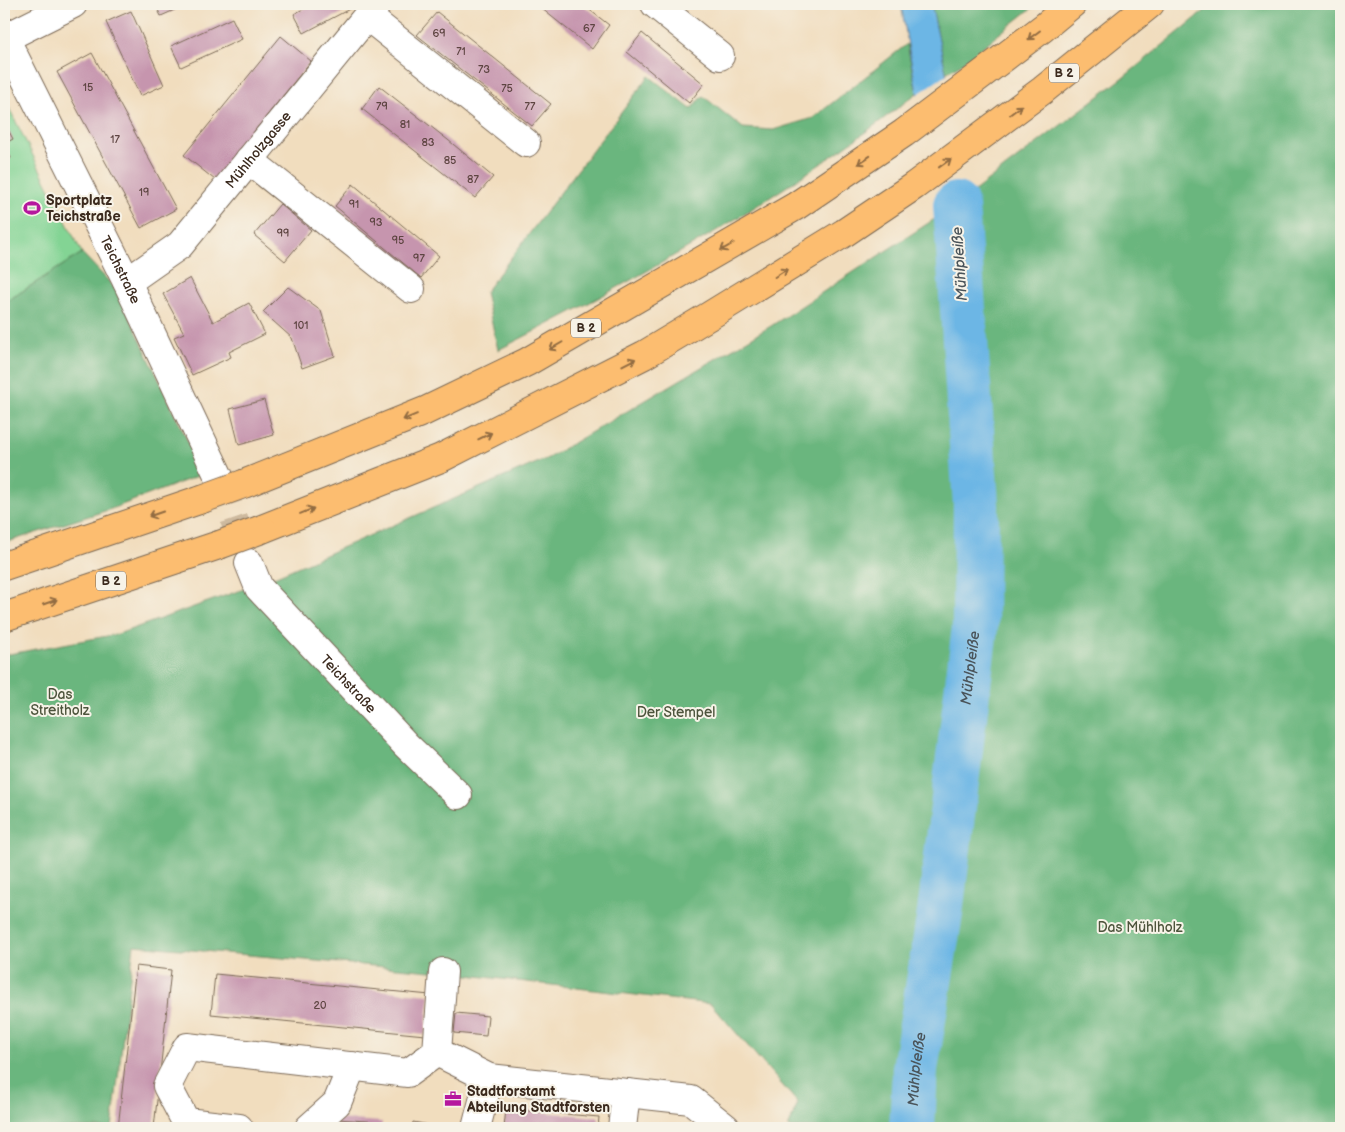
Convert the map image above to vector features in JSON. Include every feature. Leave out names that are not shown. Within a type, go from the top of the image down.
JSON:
[{"type":"highway","name":"B 2","points":[[4,566],[223,487],[425,411],[527,362],[796,206],[904,133],[1072,4]]},
{"type":"highway","name":"B 2","points":[[4,618],[219,545],[441,458],[644,355],[844,233],[914,186],[1044,90],[1150,4]]},
{"type":"street","points":[[4,37],[73,4]]},
{"type":"street","points":[[655,4],[720,56]]},
{"type":"street","points":[[372,10],[526,143]]},
{"type":"street","name":"Mühlholzgasse","points":[[127,282],[180,245],[372,10]]},
{"type":"street","name":"Teichstraße","points":[[4,37],[127,282],[223,487]]},
{"type":"street","points":[[250,160],[411,289]]},
{"type":"street","name":"Teichstraße","points":[[249,563],[259,588],[406,745],[458,795]]},
{"type":"street","points":[[239,1128],[186,1122],[167,1086],[187,1047],[408,1073],[437,1052],[443,972]]},
{"type":"street","points":[[437,1052],[489,1078],[691,1100],[726,1128]]},
{"type":"street","points":[[309,1128],[337,1103],[352,1066]]},
{"type":"street","points":[[476,1128],[489,1078]]},
{"type":"street","points":[[622,1128],[626,1093]]},
{"type":"green space","points":[[931,4],[1037,4],[961,64],[946,73]]},
{"type":"green space","points":[[1213,4],[1341,4],[1341,1128],[788,1128],[798,1103],[711,1004],[443,972],[134,945],[112,1128],[4,1128],[4,655],[118,634],[258,584],[548,458],[771,326],[956,205],[1124,77]]},
{"type":"green space","points":[[907,44],[917,93],[868,130],[818,166],[714,232],[607,293],[498,350],[485,292],[649,76],[691,109],[703,96],[743,128],[773,130],[813,118]]},
{"type":"green space","name":"Sportplatz Teichstraße","points":[[4,98],[82,253],[4,303]]},
{"type":"green space","points":[[82,253],[117,290],[203,474],[111,509],[4,543],[4,303]]},
{"type":"water","points":[[901,4],[931,4],[975,203],[950,274],[939,206]]},
{"type":"pier","points":[[949,73],[974,188],[939,212],[915,96]]},
{"type":"building","points":[[155,4],[188,4],[161,16]]},
{"type":"building","points":[[312,4],[359,4],[304,33],[294,14]]},
{"type":"building","points":[[536,4],[582,4],[609,25],[592,49]]},
{"type":"building","points":[[131,11],[164,85],[140,96],[106,22]]},
{"type":"building","points":[[437,12],[551,104],[532,126],[417,35]]},
{"type":"building","points":[[232,18],[242,39],[181,67],[171,46]]},
{"type":"building","points":[[642,33],[704,84],[689,103],[627,52]]},
{"type":"building","points":[[281,36],[311,61],[215,180],[184,155]]},
{"type":"building","points":[[92,53],[176,209],[141,228],[57,72]]},
{"type":"building","points":[[379,86],[493,177],[475,198],[362,109]]},
{"type":"building","points":[[4,122],[13,139],[4,144]]},
{"type":"building","points":[[4,145],[11,158],[4,162]]},
{"type":"building","points":[[353,184],[439,256],[421,278],[335,206]]},
{"type":"building","points":[[280,204],[311,230],[285,261],[254,235]]},
{"type":"building","points":[[190,278],[213,322],[249,303],[265,334],[229,352],[231,357],[192,375],[174,337],[184,333],[163,294]]},
{"type":"building","points":[[288,287],[321,311],[335,356],[302,368],[292,338],[263,312]]},
{"type":"building","points":[[264,400],[274,435],[239,445],[230,409]]},
{"type":"building","points":[[136,966],[171,970],[154,1128],[118,1128]]},
{"type":"building","points":[[215,974],[430,995],[425,1035],[211,1014]]},
{"type":"building","points":[[456,1013],[488,1016],[486,1036],[454,1033]]},
{"type":"building","points":[[506,1109],[599,1117],[598,1128],[504,1128]]},
{"type":"building","points":[[337,1119],[382,1122],[381,1128],[337,1128]]},
{"type":"building","points":[[413,1122],[441,1127],[441,1128],[412,1128]]},
{"type":"waterway","name":"Mühlpleiße","points":[[912,1128],[915,1069],[940,913],[975,627],[976,505],[956,205]]},
{"type":"tunnel","points":[[220,479],[248,560]]},
{"type":"place","name":"Sportplatz Teichstraße","points":[[32,208]]},
{"type":"place","name":"Stadtforstamt Abteilung Stadtforsten","points":[[453,1099]]},
{"type":"park label","name":"Das Streitholz","points":[[60,702]]},
{"type":"park label","name":"Der Stempel","points":[[676,712]]},
{"type":"park label","name":"Das Mühlholz","points":[[1140,927]]}]
